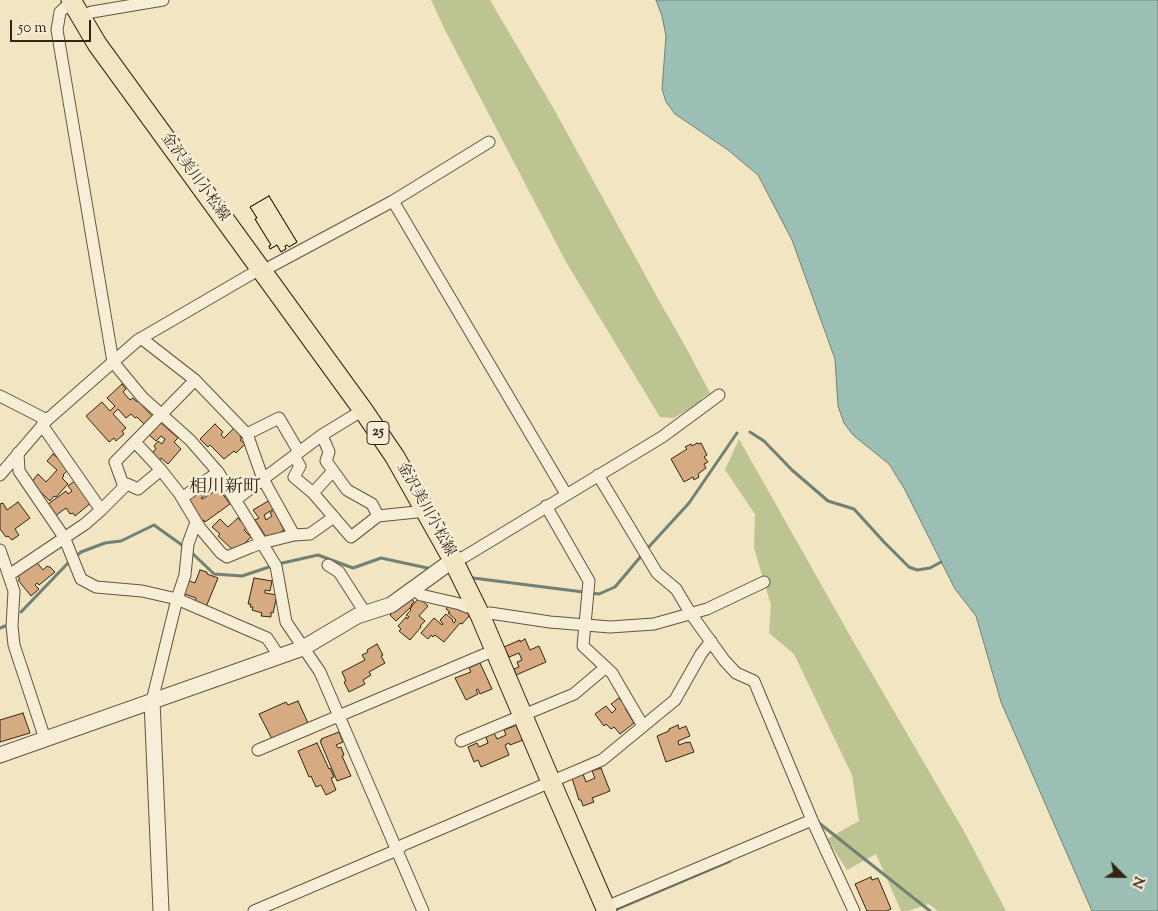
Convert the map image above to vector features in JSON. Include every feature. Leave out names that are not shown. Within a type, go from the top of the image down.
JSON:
[{"type":"main road","name":"金沢美川小松線","points":[[74,6],[97,44],[363,410],[395,457],[453,560],[478,610],[606,909]]},
{"type":"street","points":[[164,0],[92,12],[74,6],[60,12],[57,30],[114,362],[142,397],[190,440],[218,472],[276,566],[286,622],[320,672],[422,911]]},
{"type":"street","points":[[0,475],[44,422],[141,338],[260,269],[268,268],[393,201],[489,142]]},
{"type":"street","points":[[393,201],[566,494]]},
{"type":"street","points":[[141,338],[195,380],[247,434],[264,479],[294,535]]},
{"type":"street","points":[[124,487],[115,462],[195,380]]},
{"type":"street","points":[[0,755],[303,648],[357,616],[391,605],[453,560],[464,557],[662,437],[720,395]]},
{"type":"street","points":[[0,396],[44,422],[101,510]]},
{"type":"street","points":[[235,500],[322,435],[363,410]]},
{"type":"street","points":[[247,434],[279,418],[297,454],[300,466],[294,477],[313,493],[351,537],[378,516],[426,511]]},
{"type":"street","points":[[322,435],[329,452],[326,462],[347,490],[372,504],[378,516]]},
{"type":"street","points":[[135,442],[161,470],[182,498],[200,528],[221,553],[227,557],[250,547],[294,535],[310,534],[334,517]]},
{"type":"street","points":[[18,453],[19,471],[64,537],[81,579],[96,587],[142,591],[177,598],[267,638],[279,656]]},
{"type":"street","points":[[9,575],[85,524],[127,484],[138,488],[161,470]]},
{"type":"street","points":[[313,493],[333,471]]},
{"type":"street","points":[[182,498],[218,472]]},
{"type":"street","points":[[598,475],[657,573],[676,589],[691,614],[724,660],[736,673],[754,681],[812,820],[854,911]]},
{"type":"street","points":[[546,506],[589,581],[583,646],[612,673],[643,726]]},
{"type":"street","points":[[161,911],[152,701],[177,598],[185,575],[188,544],[196,522]]},
{"type":"street","points":[[0,550],[14,590],[12,626],[14,644],[45,739]]},
{"type":"street","points":[[328,565],[338,572],[366,614]]},
{"type":"street","points":[[414,588],[421,595],[490,613],[550,622],[610,627],[654,624],[691,614],[707,609],[764,582]]},
{"type":"street","points":[[254,911],[602,760],[675,700],[701,654],[711,641]]},
{"type":"street","points":[[258,750],[495,650]]},
{"type":"street","points":[[461,742],[574,694],[606,668]]},
{"type":"street","points":[[606,909],[812,820]]},
{"type":"green space","points":[[431,0],[490,0],[555,111],[710,393],[702,398],[696,408],[689,409],[674,418],[660,417],[566,262]]},
{"type":"green space","points":[[739,439],[853,641],[965,833],[1006,911],[938,911],[929,904],[908,911],[901,911],[876,854],[847,870],[827,839],[859,821],[852,775],[794,654],[769,633],[771,605],[754,548],[755,514],[725,470]]},
{"type":"water","points":[[656,0],[1158,0],[1158,911],[1092,911],[1001,702],[976,616],[955,589],[904,488],[889,464],[853,435],[844,423],[838,406],[835,359],[792,240],[758,175],[728,150],[675,114],[666,102],[662,89],[666,36]]},
{"type":"building","points":[[269,196],[297,242],[289,247],[285,246],[286,249],[281,252],[277,245],[270,249],[269,246],[271,245],[250,207]]},
{"type":"building","points":[[269,196],[297,242],[289,247],[285,246],[286,249],[281,252],[277,245],[270,249],[269,246],[271,245],[250,207]]},
{"type":"building","points":[[122,384],[126,389],[123,392],[130,400],[133,398],[138,401],[154,418],[146,426],[131,414],[126,418],[118,409],[113,414],[126,428],[122,431],[124,434],[116,441],[114,438],[109,442],[86,416],[102,402],[110,411],[115,406],[107,398]]},
{"type":"building","points":[[159,421],[178,438],[174,442],[181,449],[168,464],[161,458],[159,461],[151,454],[156,449],[154,446],[158,441],[162,444],[165,439],[161,436],[156,441],[148,434]]},
{"type":"building","points":[[215,424],[223,432],[221,435],[224,438],[234,428],[241,435],[240,437],[242,438],[240,440],[245,444],[236,453],[234,451],[224,459],[210,445],[208,447],[200,439]]},
{"type":"building","points":[[701,443],[707,455],[704,457],[708,462],[704,464],[706,468],[698,474],[699,477],[694,480],[693,477],[684,482],[671,459],[687,449],[685,447]]},
{"type":"building","points":[[53,454],[67,466],[68,470],[62,478],[68,484],[50,501],[31,483],[38,474],[46,482],[57,470],[47,461]]},
{"type":"building","points":[[76,480],[92,502],[75,516],[73,513],[70,514],[66,508],[55,516],[47,505],[66,491],[68,494],[72,491],[68,486]]},
{"type":"building","points":[[210,481],[215,487],[201,498],[219,489],[230,504],[205,522],[204,520],[202,521],[187,499]]},
{"type":"building","points":[[270,500],[275,508],[264,515],[266,520],[272,516],[270,513],[274,510],[284,530],[268,540],[255,520],[259,518],[253,510]]},
{"type":"building","points":[[18,502],[30,518],[15,529],[19,535],[12,540],[8,536],[6,537],[0,529],[0,504],[3,503],[7,510]]},
{"type":"building","points":[[238,518],[247,528],[244,530],[251,537],[234,551],[218,536],[220,534],[212,527],[220,519],[228,527]]},
{"type":"building","points":[[35,560],[43,570],[47,566],[55,572],[39,585],[37,583],[35,585],[39,589],[31,596],[18,580],[20,579],[17,575]]},
{"type":"building","points":[[200,570],[218,578],[206,607],[195,603],[196,598],[182,593],[187,580],[195,583]]},
{"type":"building","points":[[254,578],[272,581],[270,591],[265,590],[265,593],[277,595],[271,617],[261,616],[262,613],[252,610],[251,604],[248,604]]},
{"type":"building","points":[[419,598],[428,606],[419,616],[425,621],[410,640],[399,631],[401,629],[398,626],[406,617],[407,619],[409,617],[406,615]]},
{"type":"building","points":[[412,599],[414,602],[396,621],[390,615],[405,601]]},
{"type":"building","points":[[449,605],[460,611],[462,609],[470,615],[462,624],[460,623],[444,642],[435,635],[433,637],[431,635],[428,639],[421,633],[434,618],[442,625],[440,620],[446,614],[454,623],[456,620],[446,609]]},
{"type":"building","points":[[525,639],[530,650],[539,646],[546,662],[516,675],[514,669],[519,667],[517,662],[522,660],[519,653],[509,657],[504,647]]},
{"type":"building","points":[[377,644],[385,663],[369,672],[371,675],[363,680],[365,684],[349,692],[342,672],[365,660],[362,655]]},
{"type":"building","points":[[480,663],[492,689],[480,694],[478,689],[476,690],[478,694],[466,700],[455,678],[471,672],[469,668]]},
{"type":"building","points":[[619,698],[634,723],[620,734],[614,727],[611,729],[606,724],[604,726],[595,714],[606,706],[612,713],[616,709],[611,704]]},
{"type":"building","points":[[298,701],[308,723],[272,739],[259,714],[286,702],[288,705]]},
{"type":"building","points":[[23,713],[30,733],[0,742],[0,720]]},
{"type":"building","points":[[517,725],[523,740],[505,745],[509,755],[481,767],[478,760],[474,762],[468,747],[477,743],[479,747],[488,743],[486,737],[494,733],[497,739],[506,735],[504,730]]},
{"type":"building","points":[[678,725],[679,729],[686,726],[690,736],[678,741],[679,745],[690,742],[694,752],[666,762],[657,736]]},
{"type":"building","points":[[339,732],[343,742],[336,745],[338,748],[341,747],[344,755],[342,756],[351,776],[337,781],[320,741]]},
{"type":"building","points":[[317,743],[334,777],[331,778],[336,790],[326,795],[321,785],[316,787],[311,776],[309,777],[298,751]]},
{"type":"building","points":[[601,768],[610,791],[592,798],[594,802],[583,806],[581,800],[579,800],[572,778],[583,774],[586,782],[595,778],[592,771]]},
{"type":"building","points":[[871,877],[872,880],[878,878],[891,909],[887,911],[867,911],[855,884]]},
{"type":"waterway","points":[[750,432],[764,441],[792,470],[828,501],[854,509],[909,567],[917,570],[930,568],[941,562]]},
{"type":"waterway","points":[[646,550],[689,503],[737,433]]},
{"type":"waterway","points":[[21,612],[81,552],[105,543],[121,541],[154,525],[186,548]]},
{"type":"waterway","points":[[191,552],[214,574],[242,576],[272,566]]},
{"type":"waterway","points":[[278,564],[318,555],[353,568],[381,558],[432,569]]},
{"type":"waterway","points":[[473,578],[599,594],[615,587],[642,555]]},
{"type":"waterway","points":[[0,628],[5,626]]},
{"type":"waterway","points":[[819,823],[930,911]]},
{"type":"waterway","points":[[617,909],[730,861]]},
{"type":"district","name":"相川新町","points":[[225,489]]}]
